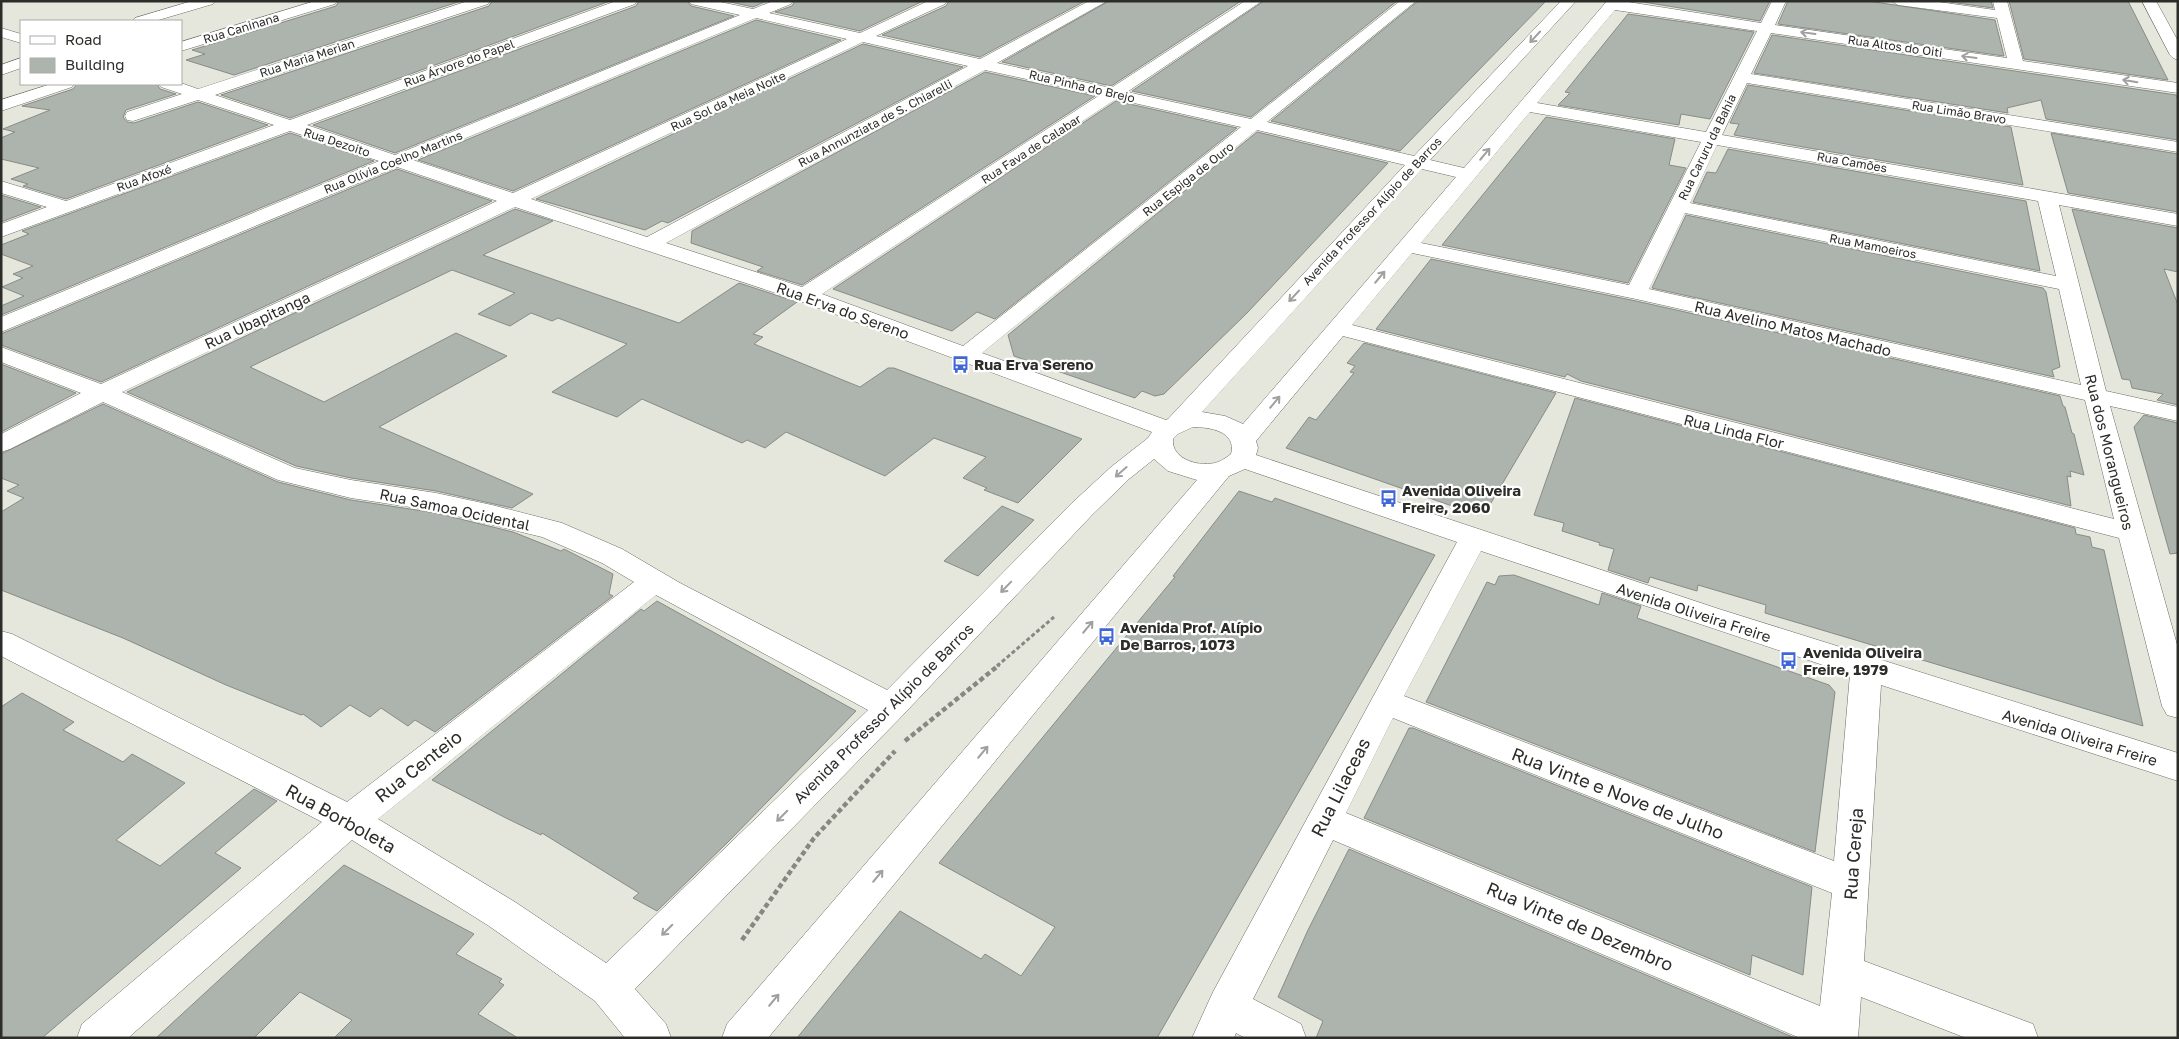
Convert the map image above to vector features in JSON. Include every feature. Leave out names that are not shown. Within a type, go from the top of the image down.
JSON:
[{"type":"street","name":"Rua Caninana","points":[[182,47],[330,1]]},
{"type":"street","name":"Rua Maria Merian","points":[[133,116],[483,1]]},
{"type":"street","name":"Rua Árvore do Papel","points":[[288,125],[630,1]]},
{"type":"street","name":"Rua Pinha do Brejo","points":[[696,1],[984,64],[1468,174]]},
{"type":"street","name":"Rua Olívia Coelho Martins","points":[[1,325],[786,1]]},
{"type":"street","name":"Rua Sol da Meia Noite","points":[[516,201],[940,1]]},
{"type":"street","name":"Rua Annunziata de S. Chiarelli","points":[[650,244],[1100,1]]},
{"type":"street","name":"Rua Fava de Calabar","points":[[805,295],[1116,94],[1255,1]]},
{"type":"street","name":"Rua Espiga de Ouro","points":[[966,355],[1409,1]]},
{"type":"street","name":"Avenida Professor Alípio de Barros","points":[[609,988],[891,707],[1082,509],[1168,431],[1569,1]]},
{"type":"street","name":"Rua Caruru da Bahia","points":[[1636,293],[1779,1]]},
{"type":"street","points":[[1898,1],[2002,8],[2016,64]]},
{"type":"street","points":[[2149,1],[2178,55]]},
{"type":"street","points":[[143,20],[200,2]]},
{"type":"street","name":"Rua Altos do Oiti","points":[[1613,3],[2178,88]]},
{"type":"street","points":[[742,1038],[1235,456],[1338,328],[1613,3]]},
{"type":"street","points":[[1,32],[20,40]]},
{"type":"street","points":[[1,47],[20,40]]},
{"type":"street","points":[[1,70],[20,63]]},
{"type":"street","name":"Rua Limão Bravo","points":[[1741,77],[2178,147]]},
{"type":"street","points":[[1,106],[63,85]]},
{"type":"street","name":"Rua Dezoito","points":[[170,85],[516,201]]},
{"type":"street","name":"Rua Camões","points":[[1526,106],[2178,220]]},
{"type":"street","name":"Rua Afoxé","points":[[1,231],[288,125]]},
{"type":"street","points":[[4,190],[66,207]]},
{"type":"street","name":"Rua dos Morangueiros","points":[[2047,197],[2130,532],[2178,706]]},
{"type":"street","name":"Rua Erva do Sereno","points":[[516,201],[805,295],[1168,431]]},
{"type":"street","name":"Rua Ubapitanga","points":[[1,444],[102,393],[516,201]]},
{"type":"street","name":"Rua Mamoeiros","points":[[1678,206],[2069,285]]},
{"type":"street","name":"Rua Avelino Matos Machado","points":[[1407,246],[1636,293],[2178,414]]},
{"type":"street","name":"Rua Linda Flor","points":[[1338,328],[2130,532]]},
{"type":"street","name":"Rua Samoa Ocidental","points":[[1,354],[102,393],[288,474],[351,489],[473,510],[552,530],[612,556],[654,581],[891,707]]},
{"type":"street","points":[[1192,419],[1208,420],[1236,430],[1235,456],[1195,471],[1170,462],[1162,452],[1168,431],[1192,419]]},
{"type":"street","name":"Avenida Oliveira Freire","points":[[1235,456],[1473,539],[1866,670],[2178,767]]},
{"type":"street","name":"Rua Lilaceas","points":[[1220,1022],[1385,702],[1473,539]]},
{"type":"street","name":"Rua Centeio","points":[[97,1038],[350,820],[654,581]]},
{"type":"street","name":"Rua Borboleta","points":[[1,642],[350,820],[502,914],[609,988],[651,1038]]},
{"type":"street","name":"Rua Cereja","points":[[1837,1035],[1851,884],[1866,670]]},
{"type":"street","name":"Rua Vinte e Nove de Julho","points":[[1385,702],[1851,884]]},
{"type":"street","name":"Rua Vinte de Dezembro","points":[[1324,820],[1837,1035]]},
{"type":"street","points":[[1844,972],[2018,1038]]},
{"type":"street","points":[[1220,1022],[1286,1038]]},
{"type":"path","points":[[904,742],[991,672],[1062,610]]},
{"type":"path","points":[[742,940],[814,838],[897,748]]},
{"type":"building","points":[[339,1],[461,1],[234,75],[186,60],[205,54],[192,50],[336,6]]},
{"type":"building","points":[[492,1],[610,1],[290,118],[221,95],[489,6]]},
{"type":"building","points":[[639,1],[687,1],[691,6],[734,16],[395,153],[313,125],[636,6]]},
{"type":"building","points":[[726,1],[767,1],[753,7]]},
{"type":"building","points":[[795,1],[923,1],[860,31],[775,12],[792,6]]},
{"type":"building","points":[[949,1],[1085,1],[980,57],[882,35],[946,6]]},
{"type":"building","points":[[1109,1],[1241,1],[1111,86],[1002,62]]},
{"type":"building","points":[[1264,1],[1397,1],[1251,117],[1132,91]]},
{"type":"building","points":[[1418,1],[1546,1],[1400,151],[1271,121]]},
{"type":"building","points":[[1637,1],[1770,1],[1760,21]]},
{"type":"building","points":[[1788,1],[1868,1],[1995,20],[2004,56],[1778,24]]},
{"type":"building","points":[[1991,1],[1993,8],[1950,2]]},
{"type":"building","points":[[2009,1],[2128,1],[2168,80],[2024,59]]},
{"type":"building","points":[[1628,14],[1754,32],[1710,119],[1681,114],[1679,125],[1558,105],[1570,93],[1565,92]]},
{"type":"building","points":[[756,20],[841,40],[513,191],[418,160]]},
{"type":"building","points":[[1772,35],[2176,95],[2178,99],[2178,140],[2046,119],[2041,100],[2007,108],[2008,113],[1754,73]]},
{"type":"building","points":[[863,44],[963,67],[668,223],[662,221],[645,230],[536,199]]},
{"type":"building","points":[[985,72],[1095,96],[802,285],[757,271],[763,267],[691,243],[692,231]]},
{"type":"building","points":[[76,85],[158,85],[160,89],[176,94],[126,110],[123,117],[127,122],[134,123],[198,102],[268,125],[66,199],[23,186],[28,184],[11,179],[39,168],[1,159],[1,138],[15,132],[3,129],[50,110],[22,106],[73,89]]},
{"type":"building","points":[[1748,85],[2011,127],[2023,185],[1734,135],[1739,124],[1730,123]]},
{"type":"building","points":[[1116,101],[1237,128],[995,319],[977,312],[952,331],[833,289]]},
{"type":"building","points":[[1546,117],[1675,139],[1669,165],[1686,168],[1628,283],[1442,245]]},
{"type":"building","points":[[1257,132],[1388,163],[1247,313],[1164,394],[1155,396],[1142,391],[1135,398],[1014,356],[1008,335]]},
{"type":"building","points":[[290,133],[374,161],[1,315],[1,306],[24,296],[2,287],[23,278],[13,274],[33,266],[1,254],[1,245],[29,234],[22,231]]},
{"type":"building","points":[[2051,133],[2178,154],[2178,212],[2068,193]]},
{"type":"building","points":[[1728,149],[2026,201],[2040,271],[1693,202],[1707,172],[1716,173]]},
{"type":"building","points":[[397,169],[492,201],[101,382],[1,345],[1,334]]},
{"type":"building","points":[[1,195],[41,207],[1,222]]},
{"type":"building","points":[[515,209],[553,221],[483,255],[679,323],[739,283],[797,302],[753,334],[763,337],[754,344],[860,387],[888,368],[894,368],[1082,439],[1018,503],[984,490],[987,488],[963,478],[986,457],[934,438],[885,476],[786,432],[765,448],[747,440],[742,443],[642,399],[617,417],[552,392],[627,344],[558,318],[552,321],[531,313],[510,326],[478,314],[515,293],[452,270],[250,367],[324,402],[456,333],[507,356],[379,427],[533,494],[512,508],[436,491],[351,478],[296,466],[127,392]]},
{"type":"building","points":[[2072,209],[2178,228],[2178,272],[2164,269],[2178,305],[2178,405],[2157,400],[2163,394],[2132,388],[2130,380],[2122,379]]},
{"type":"building","points":[[1686,215],[2043,288],[2046,292],[2060,367],[2052,370],[2054,377],[1652,288]]},
{"type":"building","points":[[1431,259],[1636,301],[2060,396],[2072,433],[2074,434],[2084,475],[2070,471],[2071,477],[2067,476],[2071,506],[1581,381],[1567,374],[1565,377],[1376,329]]},
{"type":"building","points":[[1364,343],[1556,393],[1488,508],[1482,507],[1478,515],[1286,448],[1309,417],[1316,420],[1354,373],[1350,372],[1355,366],[1347,363]]},
{"type":"building","points":[[1,364],[76,393],[1,432]]},
{"type":"building","points":[[1575,398],[2075,528],[2076,534],[2090,537],[2092,547],[2104,550],[2143,726],[1765,613],[1766,605],[1698,585],[1697,591],[1650,577],[1648,583],[1608,570],[1614,549],[1562,531],[1564,523],[1534,515]]},
{"type":"building","points":[[103,404],[278,482],[351,500],[436,513],[513,532],[561,551],[564,549],[613,574],[609,594],[613,596],[435,732],[415,720],[408,726],[381,708],[370,717],[350,705],[321,727],[303,714],[301,715],[226,685],[123,638],[1,590],[1,512],[24,498],[7,491],[19,485],[1,478],[1,454]]},
{"type":"building","points":[[2144,415],[2178,423],[2178,553],[2170,554],[2134,427]]},
{"type":"building","points":[[1239,491],[1272,502],[1275,498],[1435,555],[1157,1038],[797,1038],[900,911],[981,959],[985,954],[1021,976],[1055,927],[939,863],[1175,577],[1173,576]]},
{"type":"building","points":[[1002,506],[1034,520],[978,576],[944,561]]},
{"type":"building","points":[[1514,575],[1599,605],[1602,593],[1641,606],[1637,618],[1829,685],[1835,692],[1815,852],[1426,702],[1487,582],[1495,585],[1499,576]]},
{"type":"building","points":[[657,601],[856,711],[729,841],[657,911],[633,898],[639,893],[542,833],[541,835],[432,780],[641,609],[644,611]]},
{"type":"building","points":[[22,693],[74,722],[63,730],[123,762],[132,754],[185,783],[116,840],[160,866],[254,789],[277,801],[215,853],[241,868],[42,1038],[1,1038],[1,707]]},
{"type":"building","points":[[1409,728],[1812,887],[1803,975],[1752,955],[1750,975],[1364,818]]},
{"type":"building","points":[[1349,849],[1795,1038],[1316,1038],[1323,1021],[1278,997],[1308,930]]},
{"type":"building","points":[[344,865],[474,934],[456,954],[502,979],[499,982],[504,985],[478,1014],[518,1038],[334,1038],[352,1020],[300,992],[254,1038],[156,1038]]},
{"type":"place","name":"Rua Erva Sereno","points":[[960,364]]},
{"type":"place","name":"Avenida Oliveira Freire, 2060","points":[[1388,499]]},
{"type":"place","name":"Avenida Prof. Alípio De Barros, 1073","points":[[1106,636]]},
{"type":"place","name":"Avenida Oliveira Freire, 1979","points":[[1789,661]]}]
